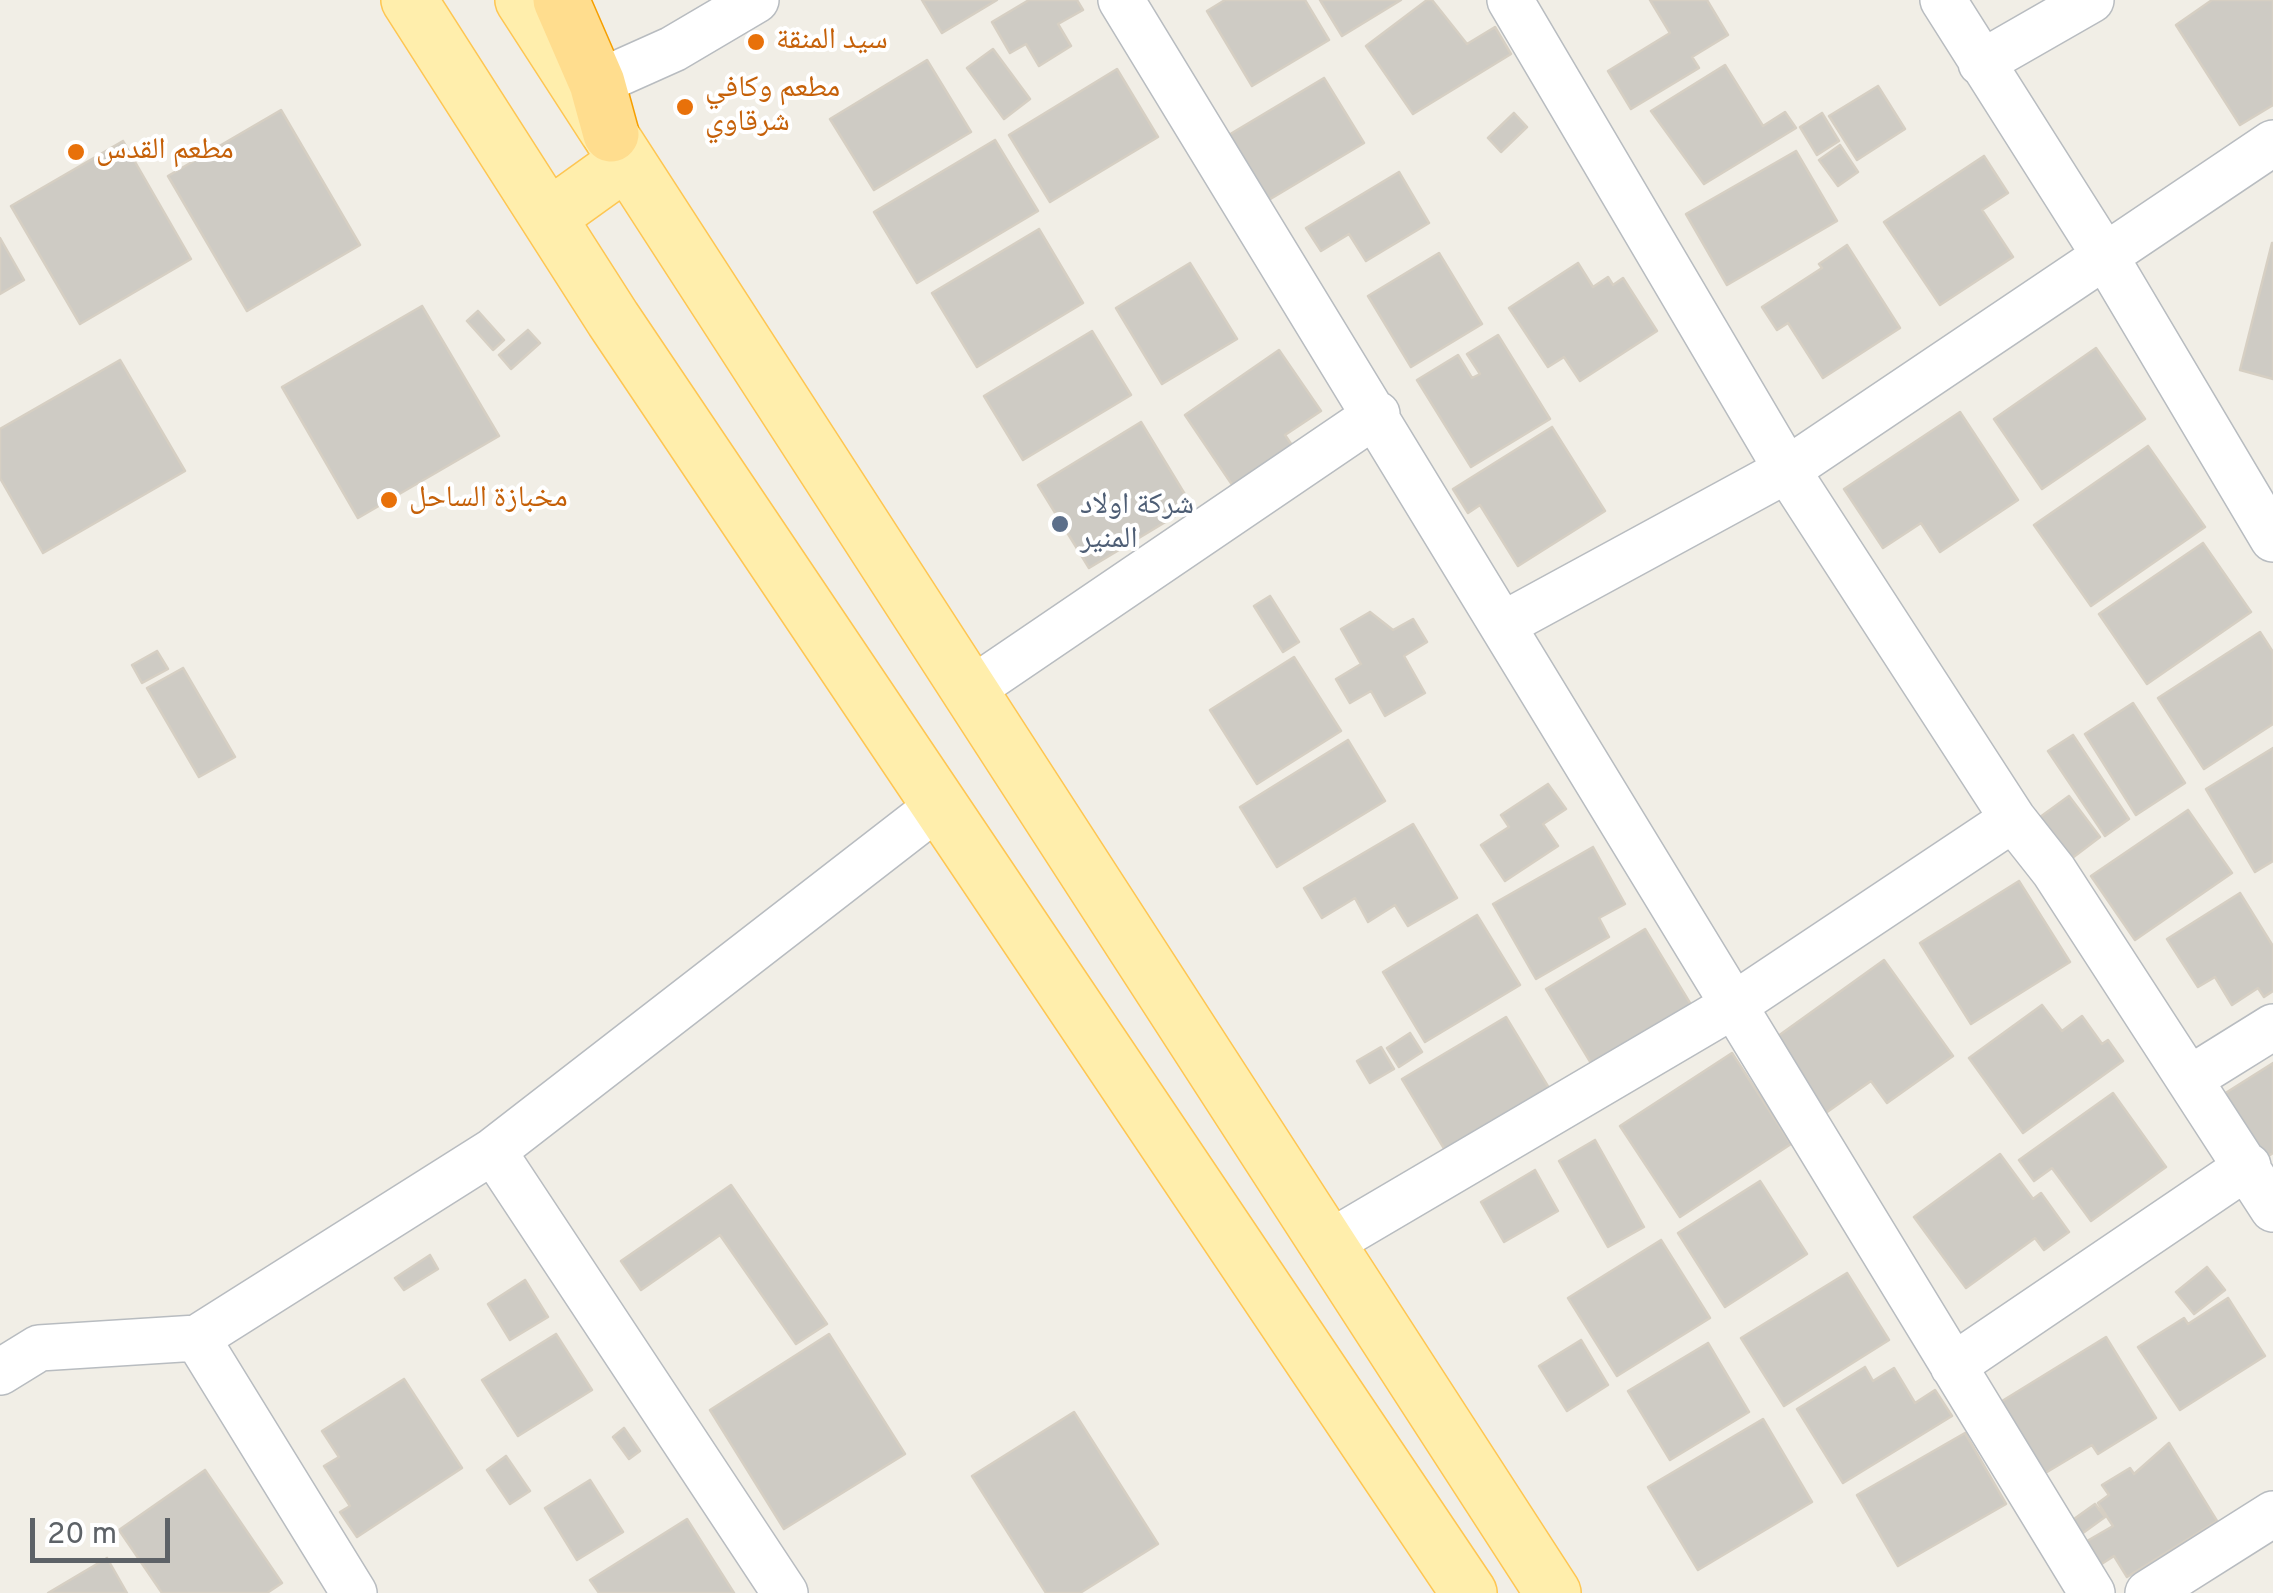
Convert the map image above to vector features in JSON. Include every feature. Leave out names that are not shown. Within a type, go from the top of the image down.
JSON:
[{"type":"highway","points":[[561,0],[612,126]]},
{"type":"main road","points":[[409,0],[548,218],[1469,1593]]},
{"type":"main road","points":[[523,0],[612,126],[968,692],[1554,1593]]},
{"type":"main road","points":[[548,218],[612,126]]},
{"type":"street","points":[[612,126],[673,49],[756,0]]},
{"type":"street","points":[[1122,0],[2092,1593]]},
{"type":"street","points":[[1510,0],[1787,470],[2012,819],[2054,871],[2273,1208]]},
{"type":"street","points":[[1943,0],[2105,256],[2273,539]]},
{"type":"street","points":[[1982,63],[2091,0]]},
{"type":"street","points":[[1502,625],[1787,470],[2273,142]]},
{"type":"street","points":[[968,692],[1377,414]]},
{"type":"street","points":[[0,1372],[39,1348],[197,1338],[493,1151],[942,803]]},
{"type":"street","points":[[1326,1245],[1734,1005],[2012,819]]},
{"type":"street","points":[[2191,1078],[2273,1027]]},
{"type":"street","points":[[493,1151],[785,1593]]},
{"type":"street","points":[[1953,1366],[2248,1166]]},
{"type":"street","points":[[197,1338],[354,1593]]},
{"type":"street","points":[[2148,1593],[2273,1514]]},
{"type":"building","points":[[922,0],[997,0],[942,33]]},
{"type":"building","points":[[1029,0],[1077,0],[1083,10],[1058,24],[1071,46],[1039,66],[1026,44],[1010,53],[992,22]]},
{"type":"building","points":[[1225,0],[1305,0],[1329,40],[1252,86],[1207,11]]},
{"type":"building","points":[[1320,0],[1401,0],[1342,36]]},
{"type":"building","points":[[1432,0],[1467,44],[1495,27],[1511,54],[1413,114],[1366,46]]},
{"type":"building","points":[[1650,0],[1707,0],[1728,35],[1692,57],[1699,68],[1631,109],[1608,71],[1670,33]]},
{"type":"building","points":[[2212,0],[2273,0],[2273,105],[2240,125],[2176,25]]},
{"type":"building","points":[[993,49],[1030,99],[1004,119],[967,68]]},
{"type":"building","points":[[927,60],[971,132],[874,190],[830,119]]},
{"type":"building","points":[[1725,65],[1763,126],[1785,112],[1796,128],[1704,184],[1651,111]]},
{"type":"building","points":[[1117,69],[1158,137],[1050,202],[1009,135]]},
{"type":"building","points":[[1324,78],[1364,143],[1262,204],[1222,139]]},
{"type":"building","points":[[1878,86],[1905,129],[1857,160],[1829,116]]},
{"type":"building","points":[[281,110],[360,245],[247,311],[168,176]]},
{"type":"building","points":[[1514,113],[1527,127],[1501,152],[1488,138]]},
{"type":"building","points":[[1822,113],[1839,141],[1817,155],[1800,127]]},
{"type":"building","points":[[995,140],[1038,211],[917,283],[874,212]]},
{"type":"building","points":[[123,141],[191,259],[80,324],[11,206]]},
{"type":"building","points":[[1840,145],[1858,172],[1838,186],[1819,160]]},
{"type":"building","points":[[1796,151],[1837,221],[1727,285],[1686,214]]},
{"type":"building","points":[[1984,156],[2008,193],[1982,210],[2013,257],[1940,305],[1884,222]]},
{"type":"building","points":[[1399,172],[1429,223],[1366,261],[1349,234],[1321,251],[1306,228]]},
{"type":"building","points":[[1039,229],[1083,303],[977,367],[932,293]]},
{"type":"building","points":[[0,238],[24,280],[0,294]]},
{"type":"building","points":[[2273,243],[2273,379],[2240,370]]},
{"type":"building","points":[[1847,245],[1900,328],[1823,378],[1788,323],[1777,330],[1762,307],[1822,268],[1819,264]]},
{"type":"building","points":[[1439,253],[1482,324],[1411,367],[1368,296]]},
{"type":"building","points":[[1190,263],[1237,339],[1162,384],[1116,308]]},
{"type":"building","points":[[1578,263],[1593,287],[1608,277],[1613,285],[1623,278],[1657,331],[1580,381],[1564,357],[1548,367],[1509,308]]},
{"type":"building","points":[[422,306],[499,436],[358,518],[282,387]]},
{"type":"building","points":[[478,311],[504,340],[493,350],[467,321]]},
{"type":"building","points":[[528,330],[540,343],[511,369],[499,355]]},
{"type":"building","points":[[1092,331],[1131,395],[1023,460],[984,396]]},
{"type":"building","points":[[1498,335],[1550,419],[1471,467],[1417,380],[1458,355],[1472,378],[1480,374],[1467,354]]},
{"type":"building","points":[[2096,348],[2145,419],[2042,489],[1994,419]]},
{"type":"building","points":[[1279,350],[1321,411],[1285,435],[1298,454],[1239,495],[1185,415]]},
{"type":"building","points":[[120,360],[185,471],[43,553],[0,478],[0,429]]},
{"type":"building","points":[[1960,412],[2018,500],[1940,552],[1921,523],[1883,548],[1844,489]]},
{"type":"building","points":[[1141,422],[1192,506],[1089,568],[1038,485]]},
{"type":"building","points":[[1552,427],[1605,511],[1518,566],[1480,505],[1468,513],[1453,489]]},
{"type":"building","points":[[2148,446],[2205,527],[2091,606],[2034,525]]},
{"type":"building","points":[[2203,543],[2251,612],[2147,684],[2099,614]]},
{"type":"building","points":[[1270,596],[1299,642],[1283,652],[1254,606]]},
{"type":"building","points":[[1370,612],[1393,630],[1413,619],[1427,642],[1404,656],[1425,693],[1385,716],[1371,691],[1350,703],[1336,679],[1361,664],[1341,629]]},
{"type":"building","points":[[2260,632],[2273,652],[2273,724],[2204,769],[2158,698]]},
{"type":"building","points":[[157,651],[168,669],[142,683],[132,665]]},
{"type":"building","points":[[1294,657],[1341,731],[1257,784],[1210,710]]},
{"type":"building","points":[[183,668],[235,757],[199,777],[147,688]]},
{"type":"building","points":[[2133,703],[2185,783],[2136,815],[2085,734]]},
{"type":"building","points":[[2073,735],[2129,819],[2105,836],[2048,751]]},
{"type":"building","points":[[1348,740],[1385,801],[1277,867],[1240,807]]},
{"type":"building","points":[[2273,748],[2273,861],[2255,872],[2206,789]]},
{"type":"building","points":[[1548,784],[1566,809],[1543,824],[1558,846],[1505,881],[1481,845],[1509,827],[1501,815]]},
{"type":"building","points":[[2069,796],[2100,837],[2067,862],[2036,820]]},
{"type":"building","points":[[2188,810],[2232,873],[2135,940],[2091,876]]},
{"type":"building","points":[[1413,824],[1457,898],[1408,926],[1395,905],[1368,922],[1355,898],[1322,918],[1304,888]]},
{"type":"building","points":[[1593,847],[1625,904],[1599,918],[1609,937],[1536,979],[1493,904]]},
{"type":"building","points":[[2019,881],[2070,962],[1971,1024],[1920,943]]},
{"type":"building","points":[[2240,893],[2273,946],[2273,991],[2264,997],[2258,988],[2232,1005],[2215,977],[2198,987],[2167,939]]},
{"type":"building","points":[[1477,915],[1520,985],[1425,1042],[1383,972]]},
{"type":"building","points":[[1645,929],[1693,1008],[1594,1068],[1546,989]]},
{"type":"building","points":[[1884,960],[1953,1056],[1887,1103],[1871,1081],[1820,1117],[1767,1044]]},
{"type":"building","points":[[2042,1005],[2062,1031],[2082,1016],[2102,1044],[2108,1040],[2123,1061],[2023,1133],[1969,1058]]},
{"type":"building","points":[[1506,1017],[1555,1098],[1451,1160],[1402,1079]]},
{"type":"building","points":[[1410,1033],[1422,1052],[1399,1067],[1387,1048]]},
{"type":"building","points":[[1381,1047],[1394,1069],[1370,1083],[1357,1061]]},
{"type":"building","points":[[1732,1053],[1791,1144],[1680,1217],[1620,1126]]},
{"type":"building","points":[[2273,1063],[2273,1153],[2264,1159],[2224,1094]]},
{"type":"building","points":[[2113,1093],[2166,1167],[2091,1221],[2052,1168],[2034,1181],[2019,1160]]},
{"type":"building","points":[[1595,1140],[1644,1227],[1608,1247],[1559,1161]]},
{"type":"building","points":[[2000,1154],[2033,1199],[2041,1193],[2069,1232],[2044,1250],[2035,1238],[1966,1288],[1914,1217]]},
{"type":"building","points":[[1535,1170],[1558,1211],[1504,1242],[1481,1202]]},
{"type":"building","points":[[1760,1181],[1807,1254],[1725,1307],[1678,1233]]},
{"type":"building","points":[[731,1185],[827,1324],[796,1344],[720,1235],[641,1290],[621,1261]]},
{"type":"building","points":[[1661,1240],[1710,1318],[1617,1376],[1568,1298]]},
{"type":"building","points":[[430,1255],[438,1269],[404,1290],[395,1278]]},
{"type":"building","points":[[2207,1267],[2225,1290],[2194,1314],[2176,1292]]},
{"type":"building","points":[[1847,1273],[1889,1340],[1784,1406],[1741,1338]]},
{"type":"building","points":[[525,1280],[548,1317],[510,1340],[488,1304]]},
{"type":"building","points":[[2228,1298],[2265,1356],[2180,1410],[2138,1347],[2184,1318],[2188,1324]]},
{"type":"building","points":[[556,1334],[592,1390],[518,1436],[482,1380]]},
{"type":"building","points":[[829,1334],[905,1454],[784,1529],[710,1410]]},
{"type":"building","points":[[2106,1337],[2156,1418],[2098,1454],[2092,1445],[2037,1478],[1994,1406]]},
{"type":"building","points":[[1581,1340],[1608,1385],[1567,1411],[1539,1366]]},
{"type":"building","points":[[1708,1343],[1749,1412],[1670,1460],[1628,1391]]},
{"type":"building","points":[[1865,1367],[1873,1381],[1894,1368],[1915,1403],[1935,1390],[1952,1416],[1843,1483],[1797,1409]]},
{"type":"building","points":[[404,1379],[462,1468],[357,1537],[340,1512],[350,1506],[324,1466],[339,1457],[322,1431]]},
{"type":"building","points":[[1074,1412],[1158,1544],[1080,1593],[1046,1593],[972,1476]]},
{"type":"building","points":[[1763,1419],[1812,1502],[1698,1570],[1648,1487]]},
{"type":"building","points":[[624,1428],[640,1451],[629,1459],[613,1437]]},
{"type":"building","points":[[1965,1433],[2006,1504],[1898,1566],[1857,1495]]},
{"type":"building","points":[[2169,1443],[2217,1521],[2127,1577],[2114,1556],[2089,1572],[2075,1548],[2113,1526],[2098,1503],[2109,1495],[2102,1485],[2130,1468],[2134,1474]]},
{"type":"building","points":[[506,1456],[530,1491],[510,1504],[487,1470]]},
{"type":"building","points":[[205,1470],[282,1583],[267,1593],[162,1593],[119,1530]]},
{"type":"building","points":[[590,1480],[623,1532],[577,1560],[545,1508]]},
{"type":"building","points":[[2095,1504],[2105,1517],[2076,1538],[2067,1524]]},
{"type":"building","points":[[687,1519],[734,1593],[599,1593],[590,1580]]},
{"type":"building","points":[[107,1558],[127,1593],[48,1593]]},
{"type":"place","name":"سيد المنقة","points":[[756,42]]},
{"type":"place","name":"مطعم وكافي شرقاوي","points":[[685,107]]},
{"type":"place","name":"مطعم القدس","points":[[76,152]]},
{"type":"place","name":"مخبازة الساحل","points":[[389,500]]},
{"type":"place","name":"شركة اولاد المنير","points":[[1060,524]]}]
